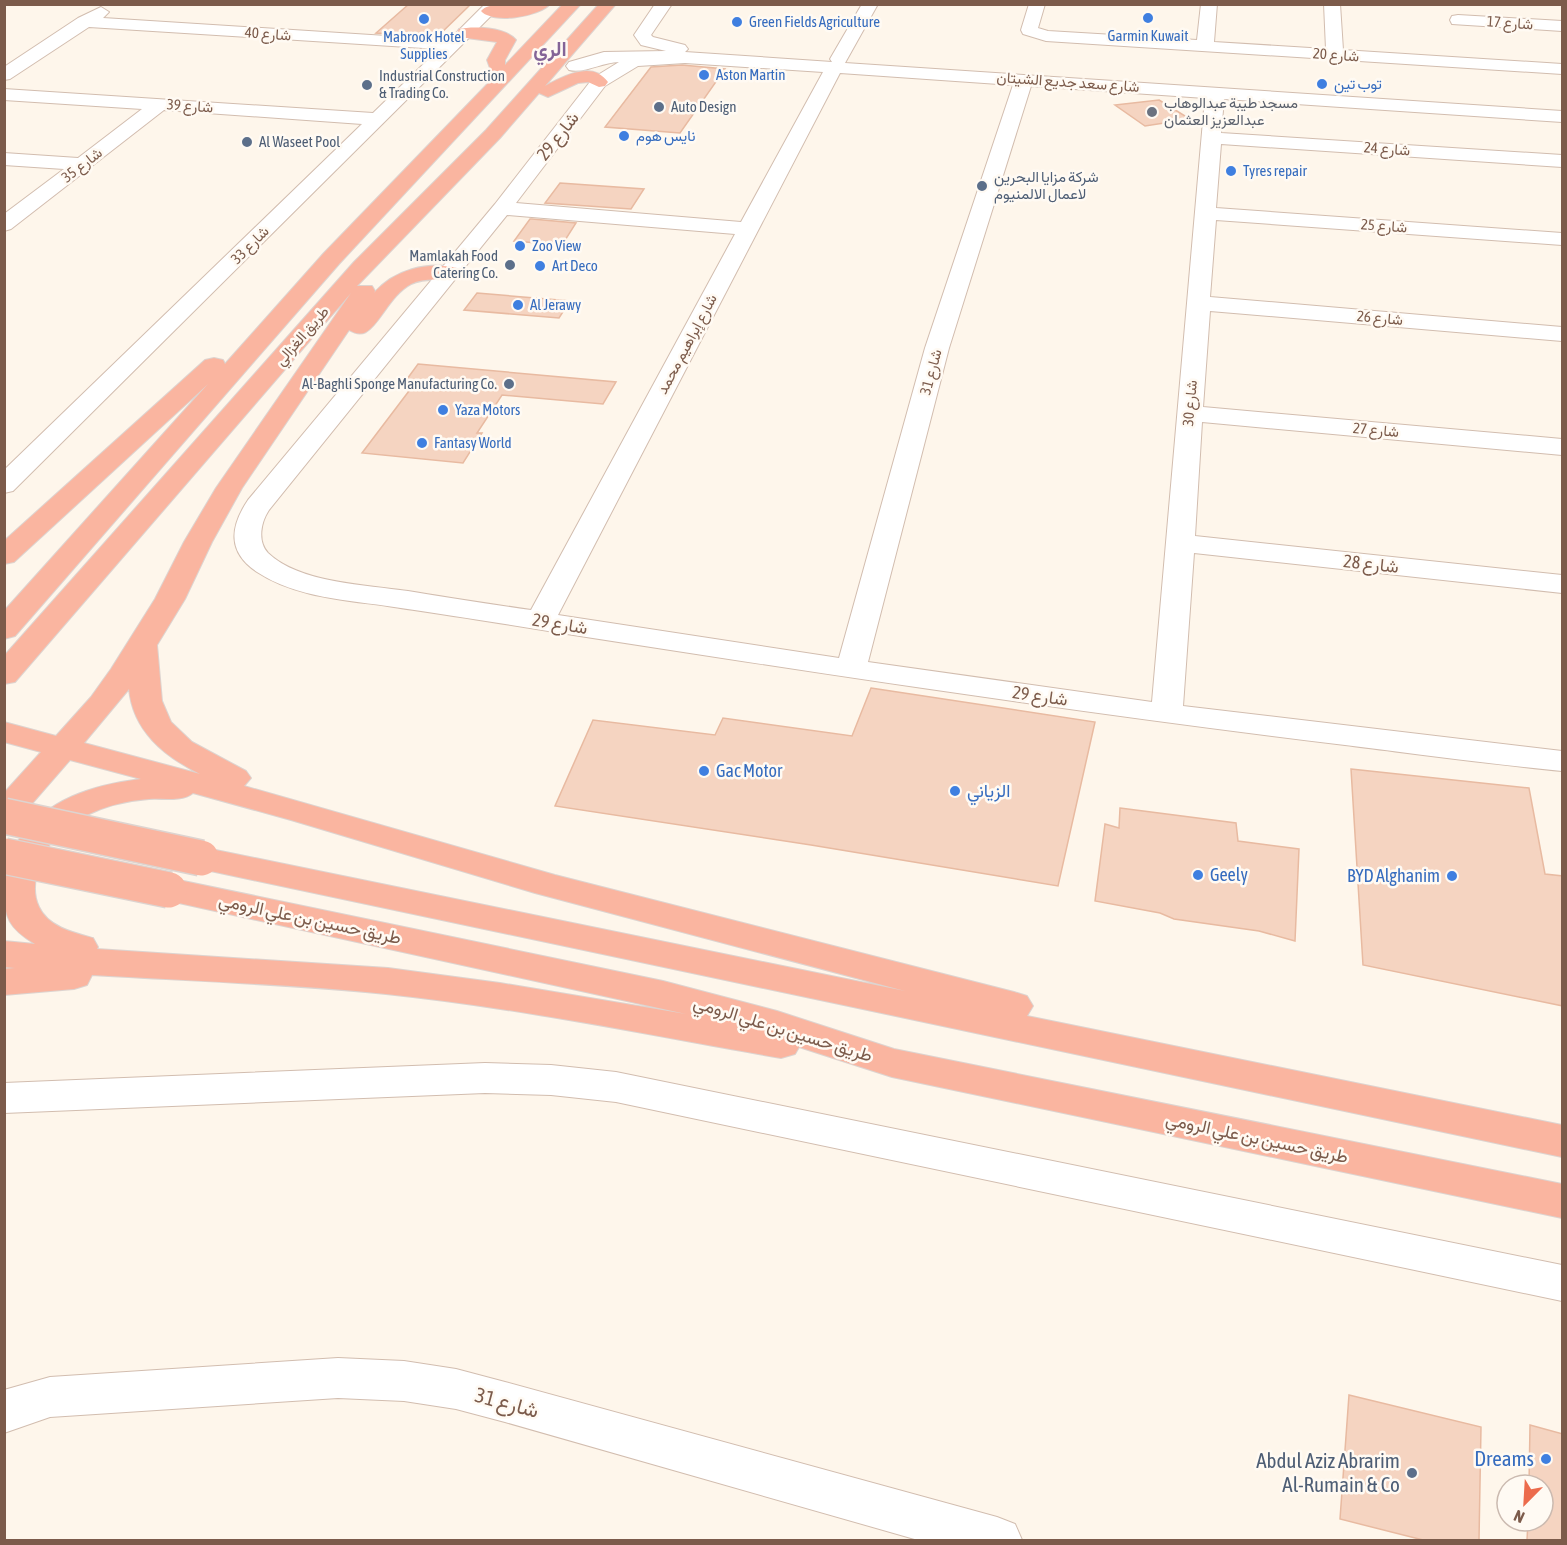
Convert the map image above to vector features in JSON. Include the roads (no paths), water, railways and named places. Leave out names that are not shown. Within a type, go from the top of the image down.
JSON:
[{"type":"highway","points":[[492,8],[522,12],[531,11],[542,4]]},
{"type":"highway","points":[[475,107],[498,67],[524,30],[554,4]]},
{"type":"highway","name":"طريق الغزالي","points":[[4,630],[331,259],[573,4]]},
{"type":"highway","name":"طريق الغزالي","points":[[4,675],[362,267],[493,134],[608,4]]},
{"type":"highway","points":[[493,134],[548,92],[590,55],[603,40],[618,4]]},
{"type":"highway","points":[[459,39],[496,35],[507,40],[496,60],[498,67]]},
{"type":"highway","points":[[548,92],[580,76],[592,76],[599,82]]},
{"type":"highway","points":[[4,556],[331,259]]},
{"type":"highway","points":[[4,815],[102,704],[142,645],[170,599],[198,542],[229,488],[367,288],[362,267]]},
{"type":"highway","points":[[311,371],[345,343],[398,281],[421,273],[449,273]]},
{"type":"highway","points":[[4,549],[46,518]]},
{"type":"highway","points":[[142,645],[146,702],[166,735],[201,762],[303,812]]},
{"type":"highway","points":[[4,732],[303,812],[548,885],[967,993],[1075,1025],[1175,1060]]},
{"type":"highway","points":[[210,970],[63,944],[33,932],[21,923],[8,901],[6,889],[12,863],[30,839],[58,817],[93,801],[131,791],[187,789],[303,812]]},
{"type":"highway","name":"طريق حسين بن علي الرومي","points":[[4,815],[1563,1141]]},
{"type":"highway","name":"طريق حسين بن علي الرومي","points":[[4,856],[663,994],[777,1024],[892,1063],[1563,1201]]},
{"type":"highway","points":[[4,954],[138,967],[332,976],[451,989],[892,1063]]},
{"type":"highway","points":[[4,982],[144,972],[210,970]]},
{"type":"street","points":[[4,75],[112,4]]},
{"type":"street","name":"شارع إبراهيم محمد","points":[[540,621],[836,63],[870,4]]},
{"type":"street","name":"شارع 20","points":[[1037,4],[1029,30],[1046,36],[1563,69]]},
{"type":"street","points":[[1205,46],[1209,4]]},
{"type":"street","points":[[1332,4],[1335,55]]},
{"type":"street","name":"شارع 33","points":[[4,485],[492,8]]},
{"type":"street","points":[[662,8],[637,25],[642,35],[647,41],[686,54]]},
{"type":"street","points":[[1456,12],[1465,63]]},
{"type":"street","name":"شارع 17","points":[[1456,12],[1563,26]]},
{"type":"street","name":"شارع 40","points":[[84,22],[459,39]]},
{"type":"street","name":"شارع سعد جديع الشيتان","points":[[603,40],[686,54]]},
{"type":"street","points":[[1101,67],[1108,40]]},
{"type":"street","name":"شارع سعد جديع الشيتان","points":[[575,66],[604,57],[621,55],[686,54],[1215,92],[1533,110],[1563,108]]},
{"type":"street","name":"شارع 29","points":[[686,54],[635,62],[599,82],[502,208],[258,506],[249,522],[247,538],[253,554],[268,567],[289,578],[317,586],[851,669],[1167,714],[1563,761]]},
{"type":"street","points":[[4,59],[26,61]]},
{"type":"street","name":"شارع سعد جديع الشيتان","points":[[836,63],[1101,67],[1533,110],[1563,116]]},
{"type":"street","name":"شارع 31","points":[[851,669],[937,348],[1024,79]]},
{"type":"street","name":"شارع 30","points":[[1167,714],[1215,92]]},
{"type":"street","name":"شارع 39","points":[[4,94],[376,119]]},
{"type":"street","name":"شارع 35","points":[[7,221],[160,104]]},
{"type":"street","name":"شارع 24","points":[[1212,138],[1563,161]]},
{"type":"street","points":[[4,159],[83,164]]},
{"type":"street","points":[[502,208],[748,229]]},
{"type":"street","name":"شارع 25","points":[[1206,213],[1563,239]]},
{"type":"street","name":"شارع 26","points":[[1198,303],[1563,334]]},
{"type":"street","name":"شارع 27","points":[[1189,413],[1563,447]]},
{"type":"street","name":"شارع 28","points":[[1179,543],[1563,584]]},
{"type":"street","points":[[4,1098],[485,1078],[583,1082],[1563,1283]]},
{"type":"street","name":"شارع 31","points":[[4,1413],[22,1404],[50,1397],[338,1378],[404,1381],[456,1389],[506,1402],[997,1540]]},
{"type":"place","name":"Garmin Kuwait","points":[[1148,18]]},
{"type":"place","name":"Mabrook Hotel Supplies","points":[[424,19]]},
{"type":"place","name":"Green Fields Agriculture","points":[[737,22]]},
{"type":"place","name":"Aston Martin","points":[[704,75]]},
{"type":"place","name":"توب تين","points":[[1322,84]]},
{"type":"place","name":"Industrial Construction & Trading Co.","points":[[367,85]]},
{"type":"place","name":"Auto Design","points":[[659,107]]},
{"type":"place","name":"مسجد طيبة عبدالوهاب عبدالعزيز العثمان","points":[[1152,112]]},
{"type":"place","name":"نايس هوم","points":[[624,136]]},
{"type":"place","name":"Al Waseet Pool","points":[[247,142]]},
{"type":"place","name":"Tyres repair","points":[[1231,171]]},
{"type":"place","name":"شركة مزايا البحرين لاعمال الالمنيوم","points":[[982,186]]},
{"type":"place","name":"Zoo View","points":[[520,246]]},
{"type":"place","name":"Mamlakah Food Catering Co.","points":[[510,265]]},
{"type":"place","name":"Art Deco","points":[[540,266]]},
{"type":"place","name":"Al Jerawy","points":[[518,305]]},
{"type":"place","name":"Al-Baghli Sponge Manufacturing Co.","points":[[509,384]]},
{"type":"place","name":"Yaza Motors","points":[[443,410]]},
{"type":"place","name":"Fantasy World","points":[[422,443]]},
{"type":"place","name":"Gac Motor","points":[[704,771]]},
{"type":"place","name":"الزياني","points":[[955,791]]},
{"type":"place","name":"Geely","points":[[1198,875]]},
{"type":"place","name":"BYD Alghanim","points":[[1452,876]]},
{"type":"place","name":"Dreams","points":[[1546,1459]]},
{"type":"place","name":"Abdul Aziz Abrarim Al-Rumain & Co","points":[[1412,1473]]},
{"type":"district","name":"الري","points":[[550,49]]}]
